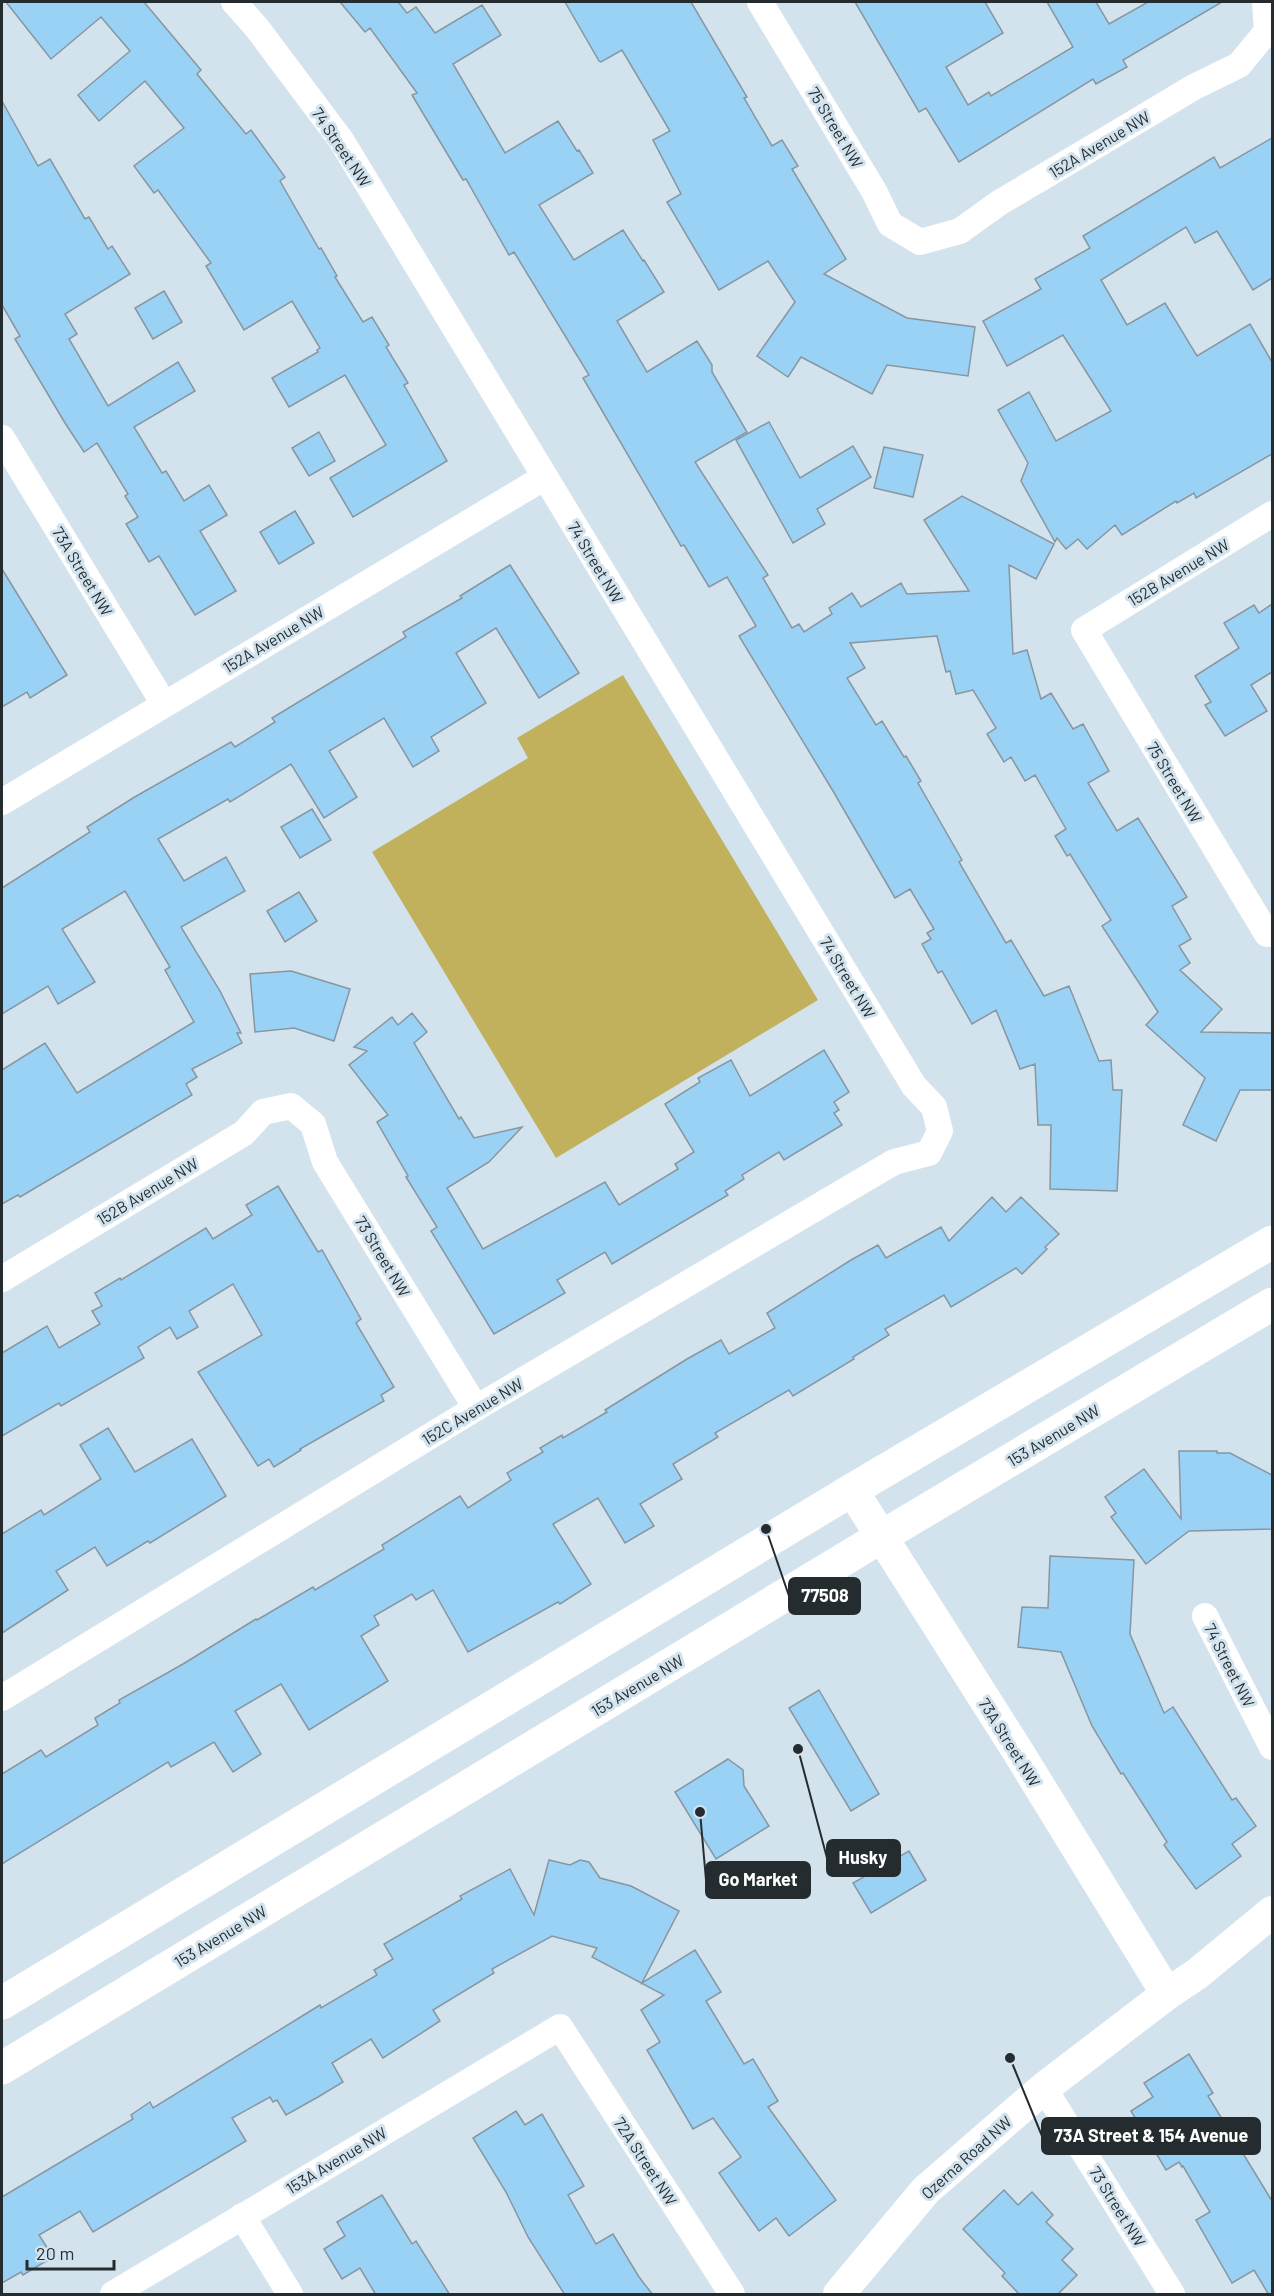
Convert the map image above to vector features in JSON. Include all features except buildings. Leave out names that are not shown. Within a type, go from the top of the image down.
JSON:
[{"type":"main road","points":[[2,2003],[852,1490],[1272,1242]]},
{"type":"main road","name":"153 Avenue NW","points":[[2,2068],[881,1537],[1272,1304]]},
{"type":"street","name":"74 Street NW","points":[[234,2],[257,28],[341,140],[914,1086],[934,1107],[940,1131]]},
{"type":"street","name":"75 Street NW","points":[[760,2],[874,191],[890,224],[920,242]]},
{"type":"street","name":"152A Avenue NW","points":[[920,242],[960,231],[1010,197],[1194,87],[1239,65],[1267,31],[1265,2]]},
{"type":"street","name":"73A Street NW","points":[[2,438],[164,704]]},
{"type":"street","name":"152A Avenue NW","points":[[2,802],[544,477]]},
{"type":"street","name":"152B Avenue NW","points":[[1084,630],[1272,514]]},
{"type":"street","name":"75 Street NW","points":[[1084,630],[1270,933]]},
{"type":"street","name":"152B Avenue NW","points":[[2,1279],[244,1133],[263,1112],[291,1106]]},
{"type":"street","name":"73 Street NW","points":[[291,1106],[313,1124],[325,1162],[476,1408]]},
{"type":"street","name":"152C Avenue NW","points":[[2,1698],[476,1408],[894,1162],[929,1152],[940,1131]]},
{"type":"street","name":"73A Street NW","points":[[852,1490],[1017,1750],[1167,1994]]},
{"type":"street","name":"74 Street NW","points":[[1205,1616],[1272,1747]]},
{"type":"street","name":"Ozerna Road NW","points":[[839,2295],[926,2190],[1044,2088],[1167,1994],[1197,1974],[1272,1912]]},
{"type":"street","name":"153A Avenue NW","points":[[113,2295],[560,2027]]},
{"type":"street","name":"72A Street NW","points":[[560,2027],[732,2295]]},
{"type":"street","name":"73 Street NW","points":[[1044,2088],[1172,2295]]},
{"type":"street","points":[[242,2216],[290,2295]]},
{"type":"shaded area","points":[[623,675],[818,1000],[556,1158],[372,852],[528,758],[517,738]]},
{"type":"place","name":"77508","points":[[766,1529]]},
{"type":"place","name":"Husky","points":[[798,1749]]},
{"type":"place","name":"Go Market","points":[[700,1812]]},
{"type":"place","name":"73A Street & 154 Avenue","points":[[1010,2058]]}]
